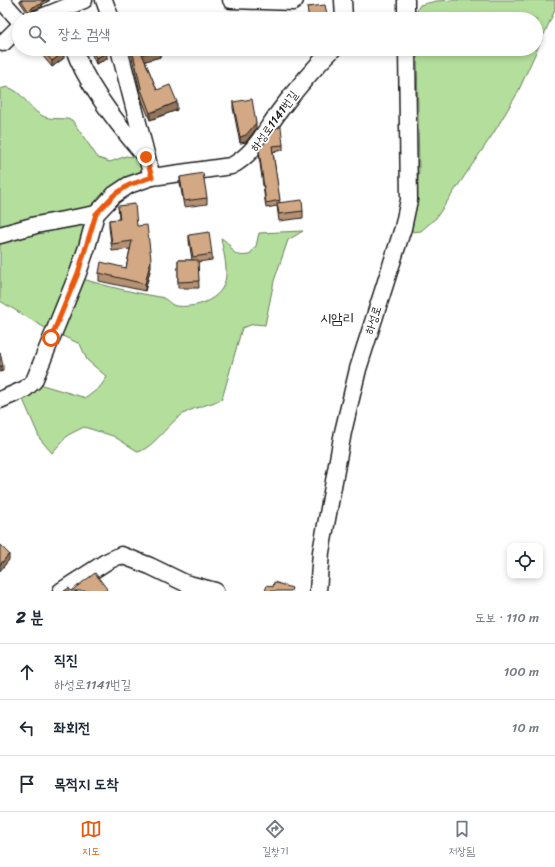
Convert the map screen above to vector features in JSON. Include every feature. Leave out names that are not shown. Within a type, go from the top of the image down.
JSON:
[{"type":"street","points":[[1,0],[12,12]]},
{"type":"street","points":[[66,12],[84,0]]},
{"type":"street","points":[[104,0],[108,12]]},
{"type":"street","points":[[231,0],[282,3],[293,2],[295,0]]},
{"type":"street","points":[[343,0],[344,12]]},
{"type":"street","points":[[406,0],[406,12]]},
{"type":"street","points":[[3,43],[12,34]]},
{"type":"street","points":[[77,56],[87,76],[117,121],[146,157]]},
{"type":"street","points":[[121,56],[152,177]]},
{"type":"street","name":"하성로1141번길","points":[[0,400],[25,389],[34,381],[78,273],[96,214],[114,195],[129,185],[152,177],[211,170],[231,166],[242,161],[251,153],[267,127],[304,81],[327,56]]},
{"type":"street","name":"하성로","points":[[318,591],[321,552],[345,425],[358,369],[403,228],[409,200],[407,56]]},
{"type":"street","points":[[0,235],[36,225],[96,214]]},
{"type":"street","points":[[61,591],[106,562],[121,555],[185,582],[215,591]]},
{"type":"green space","points":[[555,0],[555,10],[543,37],[543,12],[417,12],[420,5],[436,1]]},
{"type":"green space","points":[[417,56],[534,56],[517,94],[493,134],[436,218],[421,231],[413,232],[411,228],[419,171]]},
{"type":"green space","points":[[7,87],[18,92],[36,112],[45,117],[72,120],[98,158],[110,162],[126,156],[140,158],[144,175],[115,186],[71,275],[115,288],[162,298],[176,306],[197,305],[213,298],[224,284],[226,267],[221,238],[229,244],[233,251],[238,255],[249,255],[256,246],[259,233],[303,231],[288,240],[274,281],[265,325],[254,324],[242,328],[222,399],[184,414],[174,421],[155,441],[139,452],[113,436],[84,427],[68,435],[52,453],[40,439],[22,397],[39,384],[86,398],[100,387],[107,377],[87,360],[80,344],[45,328],[0,301],[0,89]]},
{"type":"building","points":[[21,0],[45,0],[41,2],[42,4],[33,7],[29,12]]},
{"type":"building","points":[[325,5],[326,12],[308,12],[307,7]]},
{"type":"building","points":[[48,56],[59,56],[52,61]]},
{"type":"building","points":[[134,56],[143,56],[157,90],[170,85],[177,102],[150,113],[142,92]]},
{"type":"building","points":[[252,99],[256,123],[246,135],[240,137],[233,102]]},
{"type":"building","points":[[281,127],[283,145],[272,146],[280,200],[266,203],[259,150],[276,128]]},
{"type":"building","points":[[203,173],[207,198],[184,201],[180,177]]},
{"type":"building","points":[[302,200],[303,211],[279,214],[277,203]]},
{"type":"building","points":[[135,204],[137,226],[147,225],[151,259],[145,284],[99,273],[101,262],[126,268],[132,241],[112,244],[109,220],[120,219],[118,206]]},
{"type":"building","points":[[209,232],[212,254],[193,257],[189,235]]},
{"type":"building","points":[[178,260],[198,260],[199,281],[178,282]]},
{"type":"building","points":[[0,352],[3,366],[0,366]]},
{"type":"building","points":[[0,545],[9,554],[0,565]]},
{"type":"building","points":[[95,573],[107,589],[105,591],[71,591]]},
{"type":"building","points":[[274,582],[292,588],[291,591],[265,591],[267,585],[273,587]]},
{"type":"building","points":[[69,588],[71,591],[64,591]]},
{"type":"district","name":"시암리","points":[[337,318]]},
{"type":"route","points":[[51,338],[78,273],[96,214],[114,195],[129,185],[152,177],[146,157]]}]
